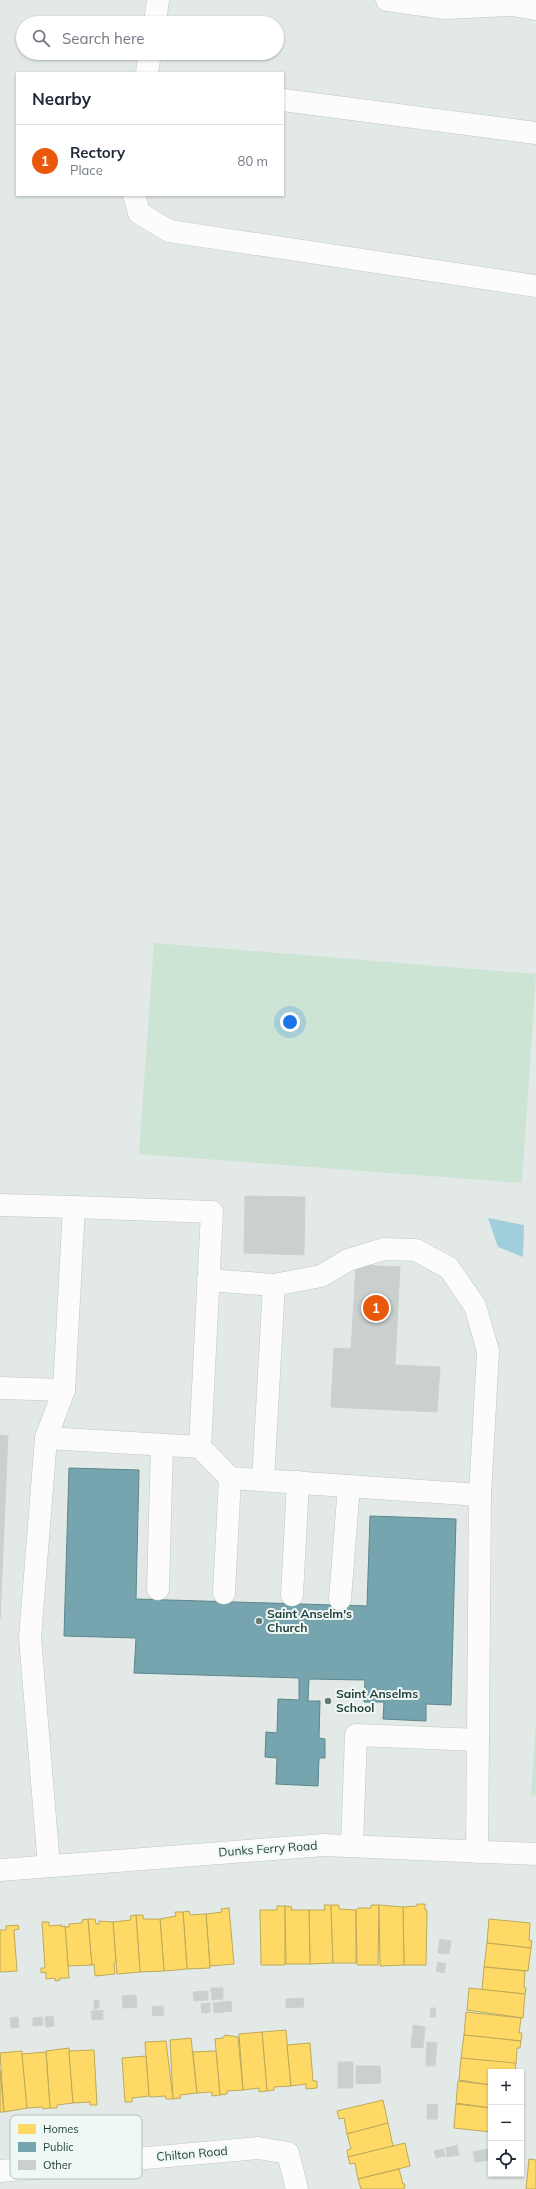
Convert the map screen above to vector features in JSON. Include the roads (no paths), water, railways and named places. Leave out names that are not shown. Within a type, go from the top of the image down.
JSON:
[{"type":"street","points":[[156,16],[158,0]]},
{"type":"street","points":[[387,0],[445,8],[512,5],[536,9]]},
{"type":"street","points":[[147,72],[149,60]]},
{"type":"street","points":[[284,100],[536,133]]},
{"type":"street","points":[[134,196],[139,213],[169,231],[536,286]]},
{"type":"street","points":[[0,1205],[212,1212],[200,1447]]},
{"type":"street","points":[[49,1866],[30,1638],[46,1438],[64,1390],[74,1207]]},
{"type":"street","points":[[208,1280],[274,1285],[321,1276],[348,1260],[384,1249],[416,1250],[449,1268],[475,1306],[488,1351],[480,1495],[477,1852]]},
{"type":"street","points":[[263,1480],[274,1285]]},
{"type":"street","points":[[0,1388],[64,1390]]},
{"type":"street","points":[[46,1438],[200,1447],[230,1478],[480,1495]]},
{"type":"street","points":[[158,1589],[162,1445]]},
{"type":"street","points":[[224,1593],[230,1478]]},
{"type":"street","points":[[292,1595],[298,1482]]},
{"type":"street","points":[[340,1599],[349,1486]]},
{"type":"street","points":[[352,1846],[356,1735],[478,1740]]},
{"type":"street","name":"Dunks Ferry Road","points":[[0,1870],[316,1846],[352,1846],[536,1854]]},
{"type":"street","name":"Chilton Road","points":[[142,2159],[258,2148],[288,2152],[297,2189]]},
{"type":"street","name":"Chilton Road","points":[[0,2172],[10,2171]]},
{"type":"water","points":[[488,1218],[524,1225],[523,1257],[498,1247]]},
{"type":"place","name":"Rectory","points":[[376,1308]]},
{"type":"place","name":"Saint Anselm's Church","points":[[259,1621]]},
{"type":"place","name":"Saint Anselms School","points":[[328,1701]]}]
